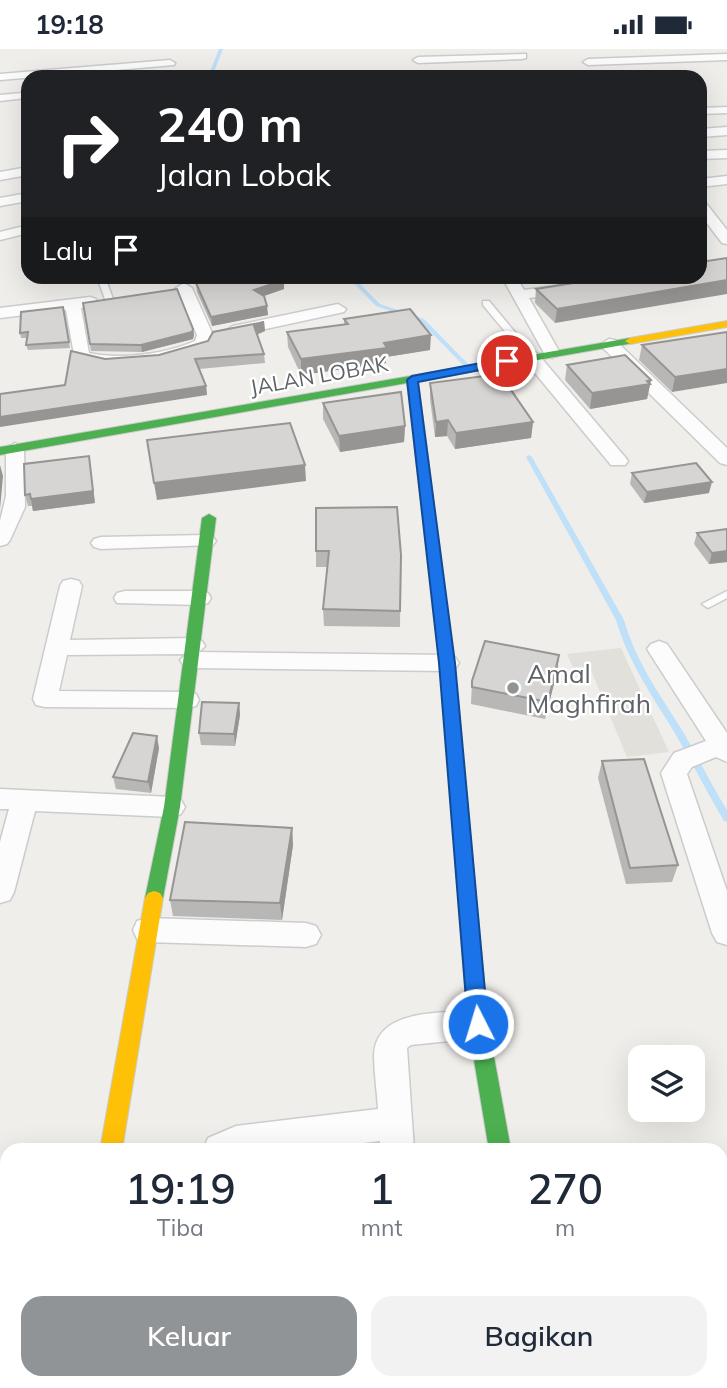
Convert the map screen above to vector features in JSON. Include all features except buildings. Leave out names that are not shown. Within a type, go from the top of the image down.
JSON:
[{"type":"street","points":[[412,49],[421,64],[522,56]]},
{"type":"street","points":[[690,49],[706,61]]},
{"type":"street","points":[[579,50],[594,70]]},
{"type":"street","points":[[588,62],[706,61],[727,57]]},
{"type":"street","points":[[85,70],[170,63]]},
{"type":"street","points":[[0,77],[21,75]]},
{"type":"street","points":[[0,98],[21,96]]},
{"type":"street","points":[[707,111],[727,110]]},
{"type":"street","points":[[707,132],[727,131]]},
{"type":"street","points":[[707,155],[727,154]]},
{"type":"street","points":[[0,176],[21,172]]},
{"type":"street","points":[[707,182],[727,180]]},
{"type":"street","points":[[0,202],[21,198]]},
{"type":"street","points":[[707,214],[727,240]]},
{"type":"street","points":[[0,236],[21,231]]},
{"type":"street","points":[[513,284],[552,353]]},
{"type":"street","points":[[519,295],[604,284]]},
{"type":"street","points":[[73,304],[81,356],[92,361],[195,349],[202,344],[205,335],[184,288]]},
{"type":"street","points":[[0,313],[115,299]]},
{"type":"street","points":[[205,335],[338,309]]},
{"type":"street","name":"JALAN LOBAK","points":[[7,450],[727,324]]},
{"type":"street","points":[[609,344],[727,460]]},
{"type":"street","points":[[531,357],[618,461]]},
{"type":"street","points":[[412,380],[447,663],[478,1024],[499,1143]]},
{"type":"street","points":[[0,540],[10,524],[17,503],[7,450]]},
{"type":"street","points":[[112,1143],[147,930],[172,807],[209,518]]},
{"type":"street","points":[[101,543],[206,541]]},
{"type":"street","points":[[71,586],[45,699],[187,700]]},
{"type":"street","points":[[125,598],[200,598]]},
{"type":"street","points":[[57,648],[447,663]]},
{"type":"street","points":[[659,649],[722,746],[683,760],[674,773],[727,933]]},
{"type":"street","points":[[0,892],[13,799],[172,807]]},
{"type":"street","points":[[147,930],[306,935]]},
{"type":"street","points":[[234,1143],[396,1137],[390,1052],[395,1039],[404,1032],[478,1024]]},
{"type":"lane","points":[[105,284],[115,299]]},
{"type":"lane","points":[[486,303],[531,357]]},
{"type":"lane","points":[[708,604],[727,594]]},
{"type":"shaded area","points":[[621,648],[669,752],[627,757],[590,668],[574,670],[567,654]]},
{"type":"waterway","points":[[213,70],[221,49]]},
{"type":"waterway","points":[[357,284],[378,305],[422,320],[466,365]]},
{"type":"waterway","points":[[529,457],[620,620],[639,669],[727,818]]},
{"type":"traffic: fast","points":[[0,451],[630,341]]},
{"type":"traffic: fast","points":[[412,380],[447,663],[478,1024],[499,1143]]},
{"type":"traffic: fast","points":[[154,898],[172,807],[209,518]]},
{"type":"traffic: slow","points":[[630,341],[727,324]]},
{"type":"traffic: slow","points":[[112,1143],[154,898]]},
{"type":"place","name":"Amal Maghfirah","points":[[513,688]]},
{"type":"route","points":[[478,1024],[447,663],[412,380],[507,361]]}]
